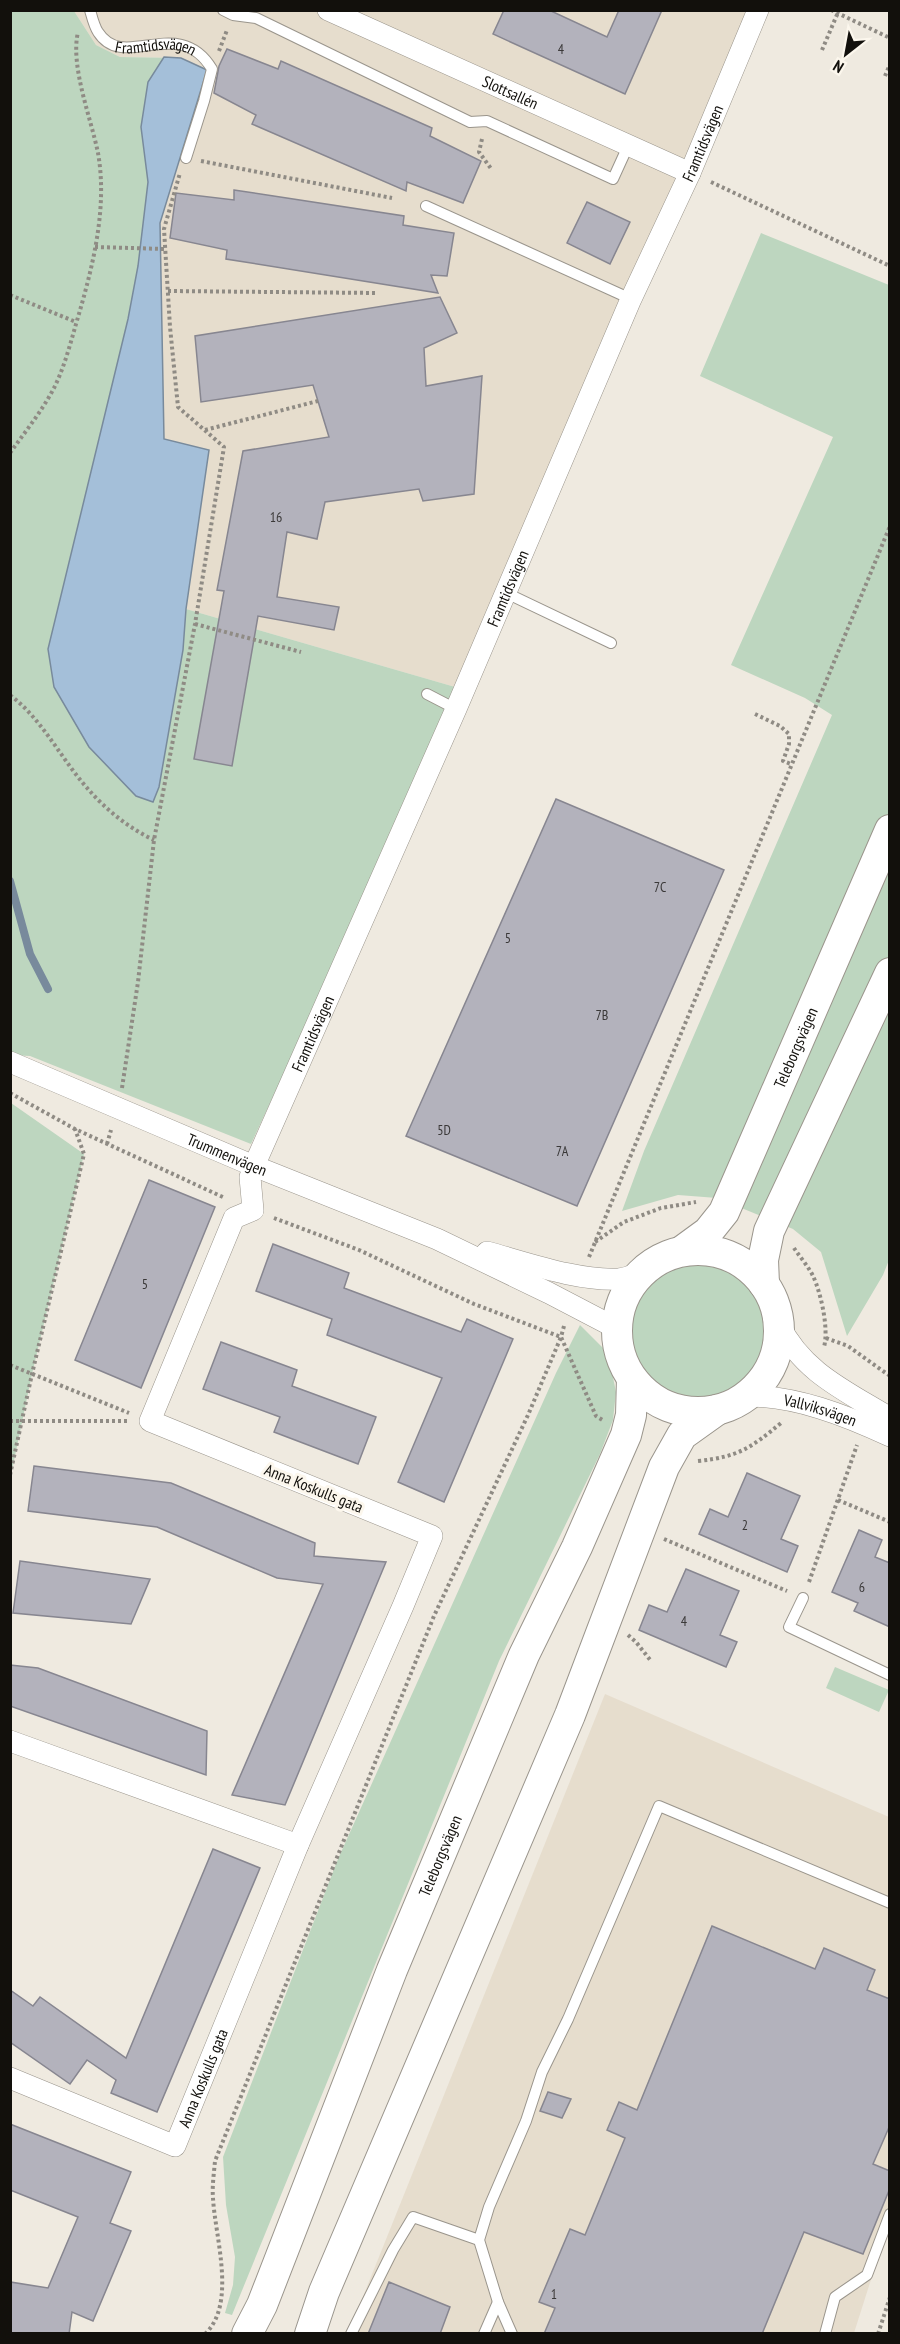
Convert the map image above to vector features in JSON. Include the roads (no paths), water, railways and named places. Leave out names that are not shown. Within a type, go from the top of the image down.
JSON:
[{"type":"main road","name":"Teleborgsvägen","points":[[682,1251],[708,1232],[724,1212],[890,830]]},
{"type":"main road","points":[[764,1284],[763,1260],[769,1231],[890,973]]},
{"type":"main road","points":[[705,1250],[728,1256],[748,1267],[764,1284],[771,1296],[779,1324],[777,1351],[762,1382],[736,1403],[717,1410],[693,1413],[669,1407],[648,1396],[632,1378],[620,1354],[616,1328],[623,1298],[641,1272],[660,1259],[682,1251],[705,1250]]},
{"type":"main road","name":"Teleborgsvägen","points":[[247,2334],[266,2296],[392,1970],[524,1654],[577,1547],[626,1435],[631,1415],[632,1378]]},
{"type":"main road","points":[[310,2334],[324,2292],[570,1715],[646,1512],[671,1453],[687,1430],[717,1410]]},
{"type":"street","name":"Slottsallén","points":[[328,10],[690,173]]},
{"type":"street","name":"Framtidsvägen","points":[[254,1166],[456,708],[631,299],[690,173],[758,10]]},
{"type":"street","name":"Trummenvägen","points":[[13,1061],[254,1166],[437,1239],[616,1328]]},
{"type":"street","name":"Anna Koskulls gata","points":[[10,2078],[175,2146],[298,1845],[404,1606],[432,1536],[150,1421],[234,1218],[253,1210],[250,1177],[254,1166]]},
{"type":"street","name":"Trummenvägen","points":[[437,1239],[553,1270],[582,1275],[621,1279],[641,1272]]},
{"type":"street","name":"Vallviksvägen","points":[[779,1324],[796,1353],[815,1370],[890,1418]]},
{"type":"street","name":"Vallviksvägen","points":[[747,1396],[767,1396],[798,1402],[840,1415],[890,1436]]},
{"type":"street","points":[[10,1742],[298,1845]]},
{"type":"lane","name":"Framtidsvägen","points":[[90,10],[98,32],[106,40],[123,48],[162,43],[181,44],[206,59],[212,69],[186,158]]},
{"type":"lane","points":[[228,13],[258,14],[470,122],[487,121],[613,179],[628,146]]},
{"type":"lane","points":[[426,206],[631,299]]},
{"type":"lane","points":[[504,592],[611,643]]},
{"type":"lane","points":[[427,694],[456,708]]},
{"type":"lane","points":[[803,1598],[789,1627],[890,1675]]},
{"type":"lane","points":[[512,2334],[498,2302],[479,2240],[489,2207],[526,2121],[542,2072],[568,2019],[659,1806],[890,1903]]},
{"type":"lane","points":[[825,2334],[835,2297],[867,2275],[890,2214]]},
{"type":"lane","points":[[351,2334],[393,2250],[413,2217],[479,2240]]},
{"type":"lane","points":[[484,2334],[498,2302]]},
{"type":"water","points":[[164,57],[181,58],[207,70],[160,223],[164,439],[209,450],[186,609],[183,650],[159,787],[153,802],[136,796],[89,747],[54,687],[48,649],[128,319],[138,266],[148,182],[141,127],[148,82]]},
{"type":"waterway","points":[[10,881],[30,954],[48,989]]}]
